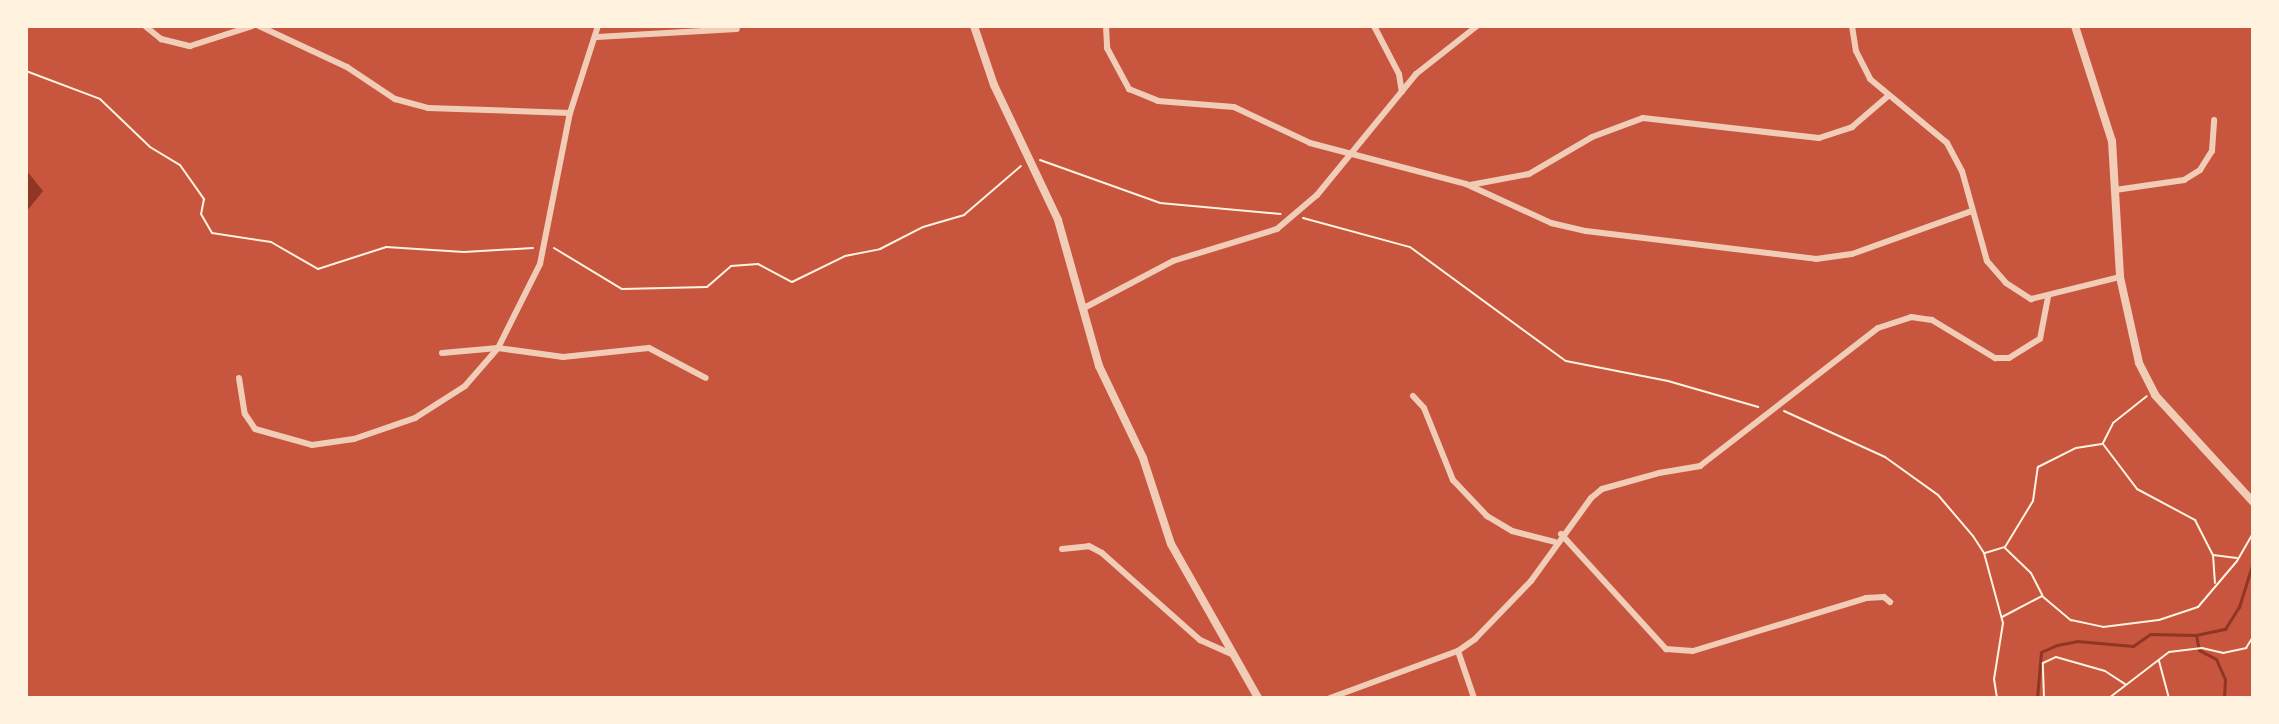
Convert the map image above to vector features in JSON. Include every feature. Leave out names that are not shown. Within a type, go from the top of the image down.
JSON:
[{"type":"street","points":[[145,26],[161,39],[190,46],[252,26]]},
{"type":"street","points":[[259,26],[347,67],[395,99],[428,108],[570,113]]},
{"type":"street","points":[[239,378],[245,414],[255,429],[286,441],[325,445],[428,411],[465,386],[498,348],[540,264],[570,113],[597,37],[598,26]]},
{"type":"street","points":[[974,26],[994,85],[1058,220],[1099,366],[1143,458],[1171,544],[1258,698]]},
{"type":"street","points":[[1106,26],[1107,48],[1129,89],[1158,101],[1234,107],[1310,143],[1466,184],[1485,186],[1529,174],[1592,137],[1643,118],[1819,138],[1852,127],[1888,96]]},
{"type":"street","points":[[1374,26],[1399,74],[1402,92]]},
{"type":"street","points":[[1084,308],[1173,261],[1277,229],[1317,195],[1439,51],[1477,26]]},
{"type":"street","points":[[1852,26],[1870,79],[1947,143],[1962,171],[1987,261],[2006,283],[2021,296],[2048,297],[2120,277]]},
{"type":"street","points":[[2075,26],[2107,117],[2120,277],[2128,329],[2153,392],[2253,502]]},
{"type":"street","points":[[597,37],[737,29]]},
{"type":"street","points":[[2115,190],[2184,180],[2200,170],[2212,151],[2214,120]]},
{"type":"street","points":[[1466,184],[1551,223],[1586,231],[1792,259],[1852,254],[1972,211]]},
{"type":"street","points":[[1330,698],[1458,651],[1509,607],[1561,534],[1602,489],[1700,466],[1878,328],[1911,317],[1932,320],[1995,358],[2009,358],[2040,339],[2048,297]]},
{"type":"street","points":[[442,353],[498,348],[563,357],[649,348],[706,378]]},
{"type":"street","points":[[1413,396],[1424,408],[1453,480],[1487,516],[1512,531],[1555,542]]},
{"type":"street","points":[[1561,534],[1666,649],[1693,651],[1866,598],[1884,597],[1890,602]]},
{"type":"street","points":[[1062,549],[1089,546],[1102,553],[1200,640],[1232,654]]},
{"type":"street","points":[[1458,651],[1474,698]]},
{"type":"path","points":[[26,71],[100,99],[150,147],[188,174],[204,199],[201,214],[212,233],[271,242],[305,265],[318,269],[386,247],[464,252],[535,248]]},
{"type":"path","points":[[1038,160],[1058,163],[1160,203],[1285,216]]},
{"type":"path","points":[[554,248],[622,289],[707,287],[731,266],[758,264],[792,282],[845,256],[880,249],[923,227],[964,215],[1022,165]]},
{"type":"path","points":[[1300,217],[1410,247],[1566,361],[1668,381],[1758,407]]},
{"type":"path","points":[[2103,444],[2113,423],[2153,392]]},
{"type":"path","points":[[1783,410],[1885,457],[1938,495],[1984,553],[1994,605],[2001,617],[1997,698]]},
{"type":"path","points":[[1984,553],[2005,547],[2033,501],[2038,467],[2076,448],[2103,444]]},
{"type":"path","points":[[2103,444],[2137,489],[2195,520],[2213,555],[2216,584]]},
{"type":"path","points":[[2005,547],[2036,580],[2042,596],[2071,620],[2103,627],[2159,620],[2198,607],[2238,558],[2253,533]]},
{"type":"path","points":[[2213,555],[2238,558]]},
{"type":"path","points":[[2001,617],[2042,596]]},
{"type":"path","points":[[2109,698],[2159,658],[2202,648],[2223,653],[2252,642],[2253,637]]},
{"type":"path","points":[[2044,698],[2043,663],[2056,657],[2105,671],[2126,684]]},
{"type":"path","points":[[2159,658],[2169,698]]},
{"type":"shaded area","points":[[26,170],[43,191],[26,212]]},
{"type":"waterway","points":[[2037,698],[2041,652],[2057,645],[2077,641],[2133,646],[2150,634],[2196,635],[2225,629],[2239,607],[2253,562]]},
{"type":"waterway","points":[[2196,635],[2199,650],[2216,659],[2225,679],[2224,698]]}]
